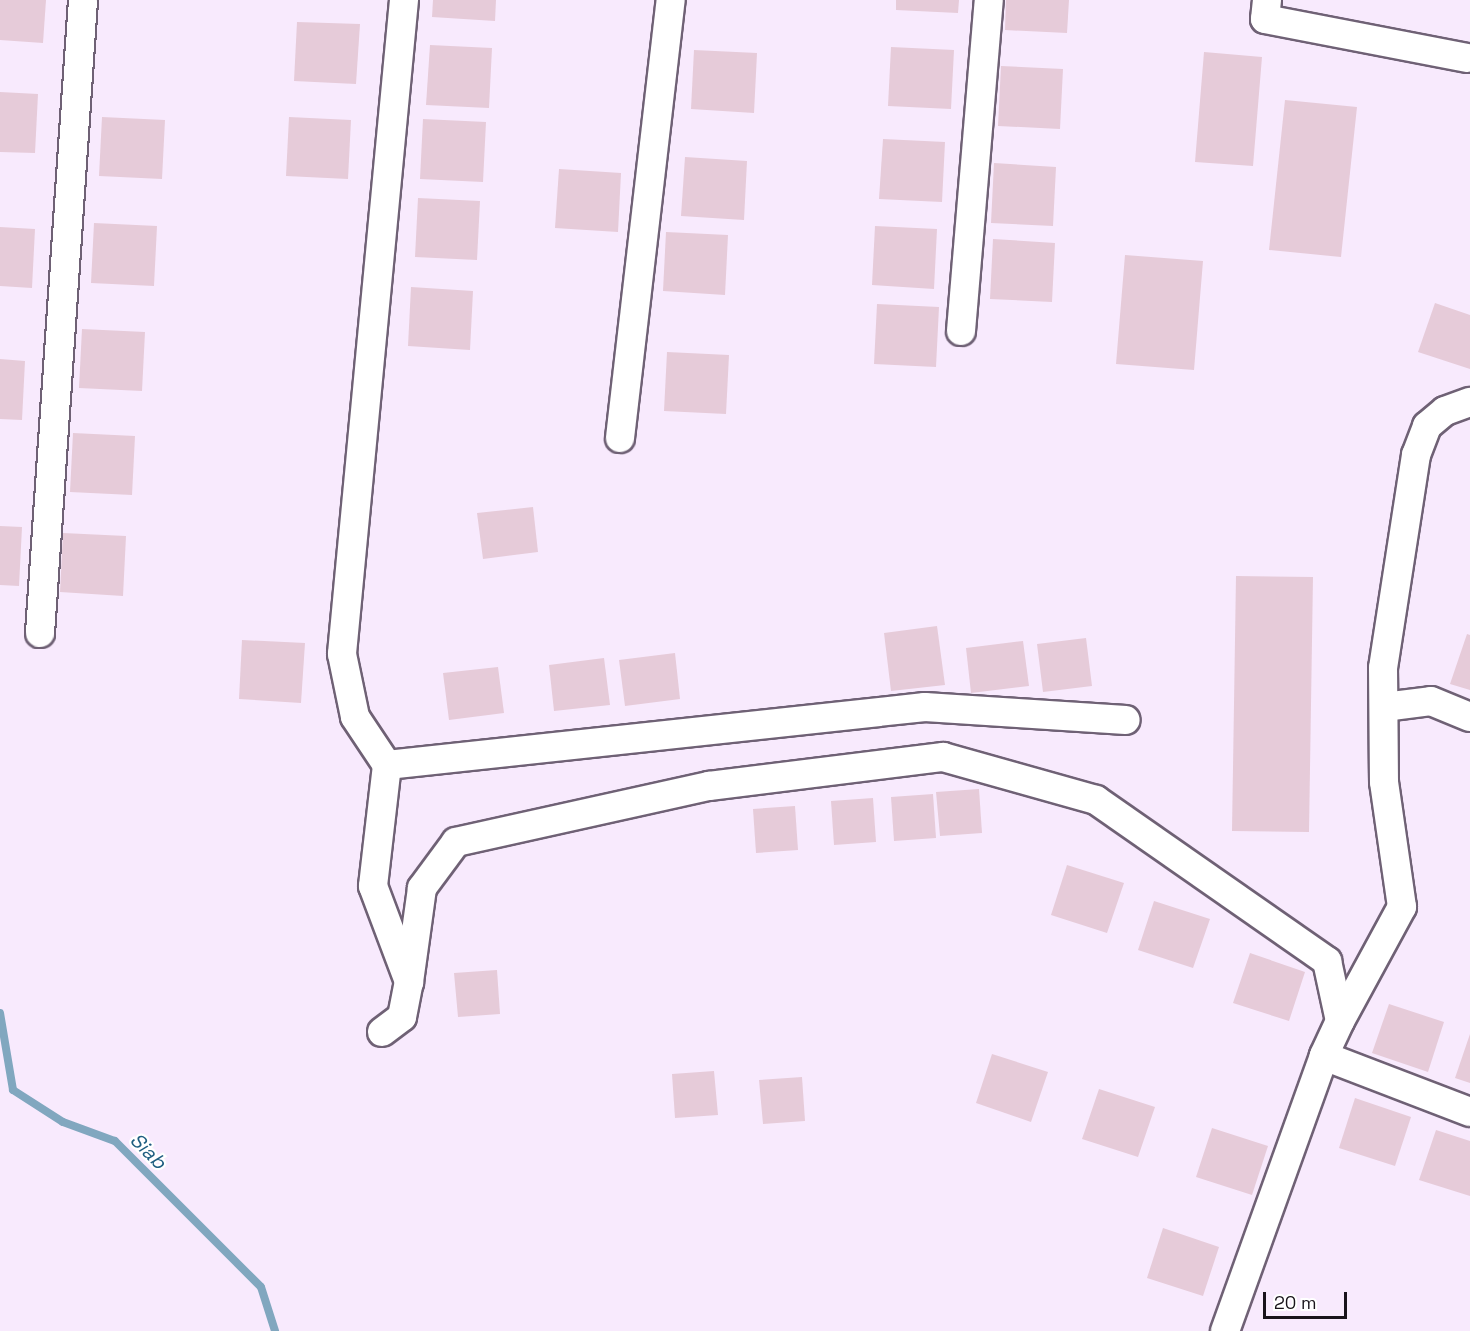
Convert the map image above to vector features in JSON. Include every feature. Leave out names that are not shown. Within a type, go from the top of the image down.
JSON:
[{"type":"street","points":[[40,633],[83,0]]},
{"type":"street","points":[[404,0],[342,654],[355,717],[387,765],[373,886],[409,982]]},
{"type":"street","points":[[620,438],[671,0]]},
{"type":"street","points":[[961,331],[989,0]]},
{"type":"street","points":[[1267,0],[1265,19],[1467,58]]},
{"type":"street","points":[[1225,1331],[1324,1056],[1340,1021],[1402,907],[1384,782],[1383,668],[1416,456],[1427,426],[1445,411],[1470,402]]},
{"type":"street","points":[[1384,707],[1431,701],[1470,717]]},
{"type":"street","points":[[387,765],[925,707],[1126,720]]},
{"type":"street","points":[[382,1032],[402,1017],[422,888],[456,842],[709,786],[943,757],[1096,800],[1327,962],[1340,1021]]},
{"type":"street","points":[[1324,1056],[1470,1112]]},
{"type":"building","points":[[0,0],[46,0],[43,43],[0,40]]},
{"type":"building","points":[[433,0],[496,0],[495,21],[432,17]]},
{"type":"building","points":[[896,0],[959,0],[958,13],[896,10]]},
{"type":"building","points":[[1006,0],[1069,0],[1067,33],[1005,30]]},
{"type":"building","points":[[297,22],[360,24],[356,84],[294,81]]},
{"type":"building","points":[[430,45],[492,48],[489,108],[426,105]]},
{"type":"building","points":[[891,47],[954,50],[951,109],[888,106]]},
{"type":"building","points":[[694,50],[757,53],[754,113],[691,109]]},
{"type":"building","points":[[1204,52],[1262,57],[1253,166],[1195,162]]},
{"type":"building","points":[[1001,66],[1063,69],[1060,129],[998,126]]},
{"type":"building","points":[[0,92],[38,94],[35,153],[0,152]]},
{"type":"building","points":[[1285,100],[1357,107],[1341,257],[1269,250]]},
{"type":"building","points":[[102,117],[165,120],[162,179],[99,176]]},
{"type":"building","points":[[289,117],[351,120],[348,179],[286,176]]},
{"type":"building","points":[[423,119],[486,122],[483,182],[420,179]]},
{"type":"building","points":[[883,139],[945,142],[942,202],[879,199]]},
{"type":"building","points":[[685,157],[747,161],[744,220],[681,216]]},
{"type":"building","points":[[994,163],[1056,167],[1053,226],[991,223]]},
{"type":"building","points":[[559,169],[621,173],[618,232],[555,228]]},
{"type":"building","points":[[418,198],[480,201],[477,260],[415,257]]},
{"type":"building","points":[[94,223],[157,226],[154,286],[91,283]]},
{"type":"building","points":[[875,226],[937,229],[934,289],[872,285]]},
{"type":"building","points":[[0,227],[35,229],[32,288],[0,286]]},
{"type":"building","points":[[666,232],[728,235],[725,295],[663,291]]},
{"type":"building","points":[[993,239],[1055,243],[1052,302],[990,299]]},
{"type":"building","points":[[1125,255],[1203,261],[1194,370],[1116,364]]},
{"type":"building","points":[[411,287],[473,291],[470,350],[408,346]]},
{"type":"building","points":[[1435,303],[1470,315],[1470,369],[1418,352]]},
{"type":"building","points":[[877,304],[939,307],[936,367],[874,364]]},
{"type":"building","points":[[82,329],[145,332],[142,391],[79,388]]},
{"type":"building","points":[[667,352],[729,355],[726,414],[664,411]]},
{"type":"building","points":[[0,359],[25,361],[22,420],[0,419]]},
{"type":"building","points":[[73,433],[135,436],[132,495],[70,492]]},
{"type":"building","points":[[533,507],[538,552],[483,559],[477,513]]},
{"type":"building","points":[[0,526],[22,527],[19,586],[0,585]]},
{"type":"building","points":[[63,533],[126,536],[123,596],[60,592]]},
{"type":"building","points":[[1236,576],[1313,577],[1309,832],[1232,831]]},
{"type":"building","points":[[937,626],[945,685],[891,691],[884,633]]},
{"type":"building","points":[[1467,634],[1470,635],[1470,690],[1450,684]]},
{"type":"building","points":[[1086,638],[1092,686],[1043,692],[1037,644]]},
{"type":"building","points":[[242,640],[305,643],[301,703],[239,699]]},
{"type":"building","points":[[1023,641],[1029,686],[971,693],[966,648]]},
{"type":"building","points":[[675,653],[680,699],[625,706],[619,660]]},
{"type":"building","points":[[604,658],[610,705],[554,711],[549,665]]},
{"type":"building","points":[[498,667],[504,713],[449,720],[443,673]]},
{"type":"building","points":[[979,789],[982,833],[940,836],[936,792]]},
{"type":"building","points":[[933,794],[936,838],[894,841],[891,797]]},
{"type":"building","points":[[873,798],[876,842],[834,845],[831,801]]},
{"type":"building","points":[[795,806],[798,850],[756,853],[753,809]]},
{"type":"building","points":[[1067,865],[1124,883],[1107,933],[1051,915]]},
{"type":"building","points":[[1154,901],[1210,919],[1193,968],[1138,950]]},
{"type":"building","points":[[1250,953],[1305,972],[1289,1021],[1233,1003]]},
{"type":"building","points":[[497,970],[500,1014],[458,1017],[454,973]]},
{"type":"building","points":[[1389,1004],[1444,1022],[1428,1072],[1372,1053]]},
{"type":"building","points":[[1470,1034],[1470,1083],[1455,1078]]},
{"type":"building","points":[[992,1054],[1048,1072],[1031,1122],[976,1103]]},
{"type":"building","points":[[714,1071],[718,1115],[675,1118],[672,1074]]},
{"type":"building","points":[[802,1077],[805,1121],[763,1124],[759,1080]]},
{"type":"building","points":[[1099,1089],[1155,1107],[1138,1157],[1082,1139]]},
{"type":"building","points":[[1355,1098],[1411,1117],[1395,1166],[1339,1148]]},
{"type":"building","points":[[1212,1128],[1268,1146],[1252,1195],[1196,1177]]},
{"type":"building","points":[[1436,1130],[1470,1141],[1470,1196],[1419,1180]]},
{"type":"building","points":[[1163,1228],[1219,1247],[1203,1296],[1147,1278]]},
{"type":"waterway","name":"Siab","points":[[0,1013],[13,1090],[63,1122],[115,1141],[261,1287],[275,1331]]}]
